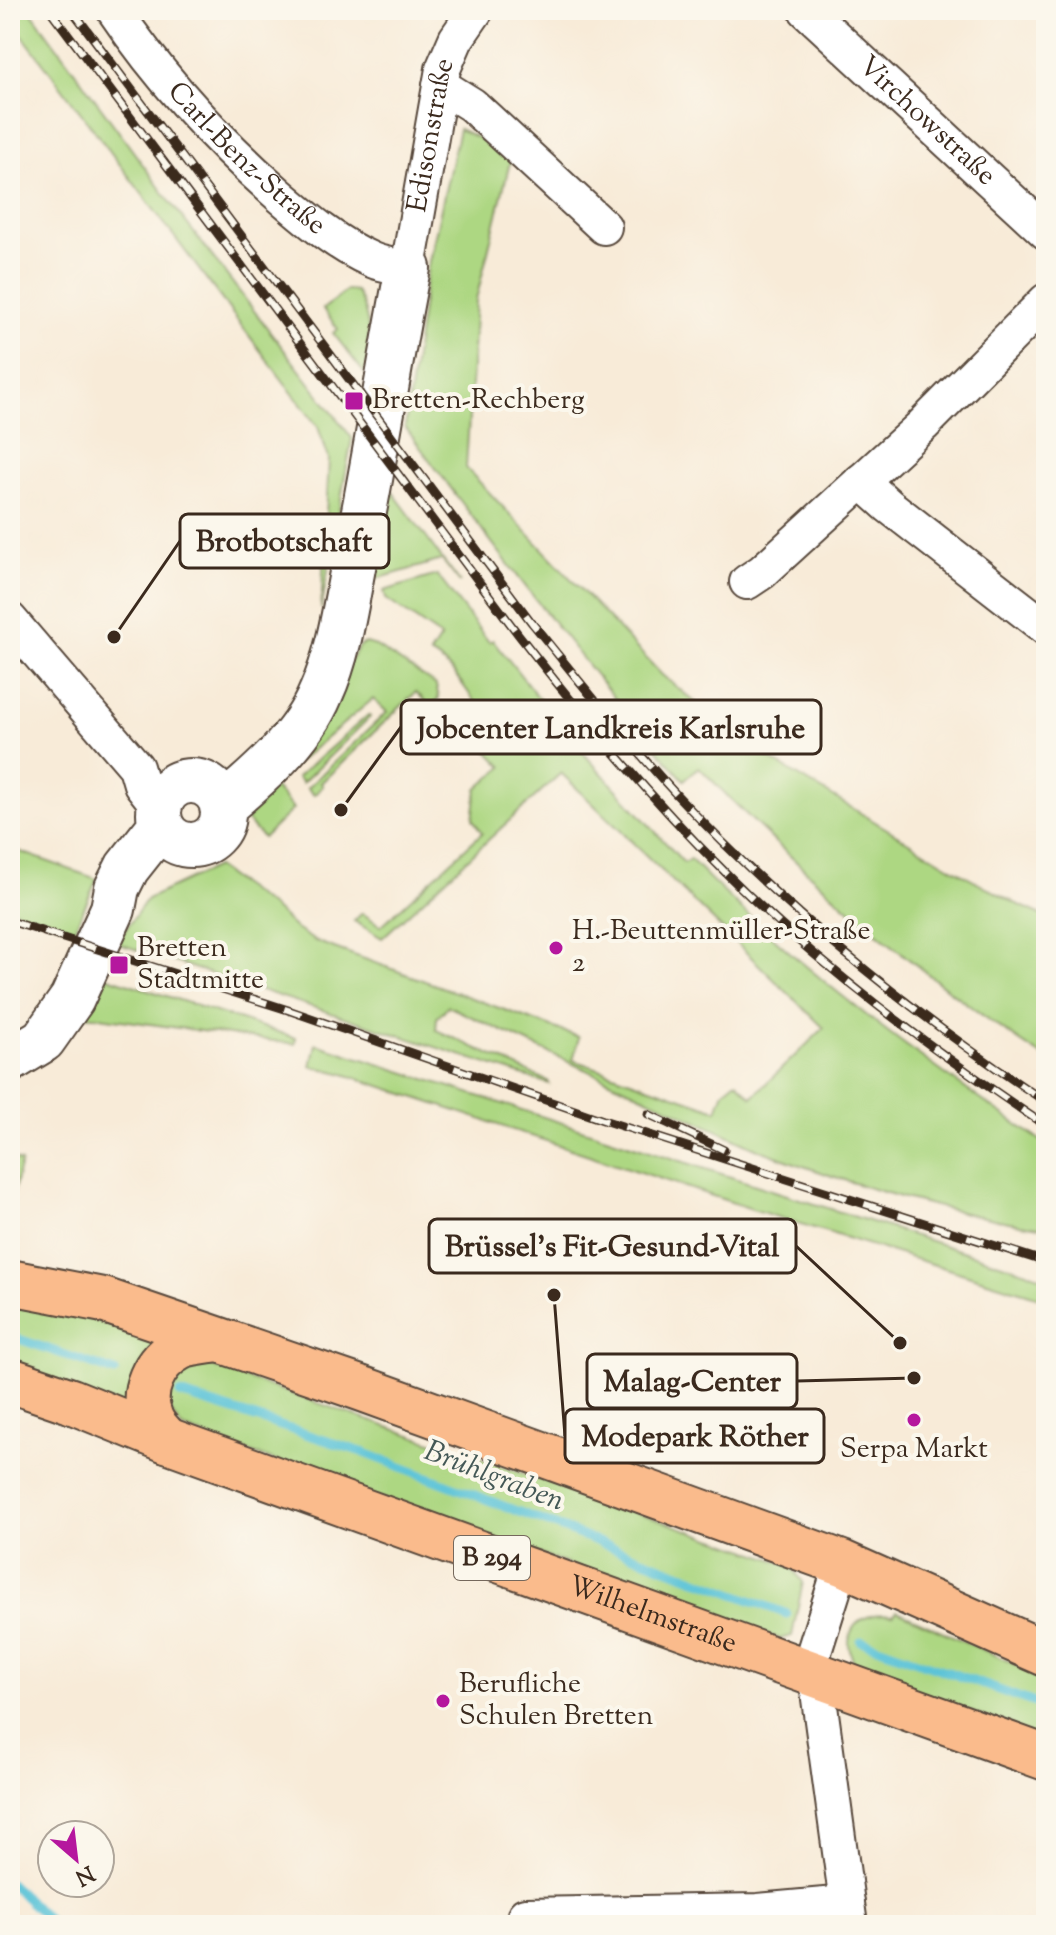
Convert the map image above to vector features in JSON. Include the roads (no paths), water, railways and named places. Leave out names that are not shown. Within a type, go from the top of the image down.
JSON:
[{"type":"main road","points":[[10,1282],[103,1300],[360,1388],[842,1563],[1046,1654]]},
{"type":"main road","points":[[167,1440],[151,1420],[147,1404],[148,1382],[161,1361],[181,1347],[217,1340]]},
{"type":"main road","name":"Wilhelmstraße","points":[[10,1380],[816,1677],[1046,1758]]},
{"type":"street","name":"Carl-Benz-Straße","points":[[114,10],[136,42],[224,146],[303,216],[352,250],[375,261],[408,268]]},
{"type":"street","name":"Edisonstraße","points":[[408,268],[443,69],[456,39],[476,10]]},
{"type":"street","name":"Virchowstraße","points":[[806,10],[1046,232]]},
{"type":"street","points":[[440,85],[472,105],[604,227]]},
{"type":"street","points":[[10,1060],[43,1040],[72,999],[113,909],[184,809],[272,761],[321,695],[333,659],[369,489],[408,268]]},
{"type":"street","points":[[747,582],[762,572],[923,425],[1046,301]]},
{"type":"street","points":[[861,481],[1046,628]]},
{"type":"street","points":[[10,620],[136,767],[149,769],[184,809]]},
{"type":"street","points":[[525,1915],[758,1911],[848,1914],[813,1655],[842,1563]]},
{"type":"waterway","name":"Brühlgraben","points":[[10,1336],[115,1372]]},
{"type":"waterway","name":"Brühlgraben","points":[[180,1394],[362,1452],[787,1614]]},
{"type":"waterway","name":"Brühlgraben","points":[[861,1641],[1046,1707]]},
{"type":"waterway","points":[[10,1883],[54,1925]]},
{"type":"railway","points":[[50,10],[518,634],[644,786],[726,873],[840,975],[920,1038],[1046,1126]]},
{"type":"railway","points":[[72,10],[532,623],[654,771],[759,877],[850,957],[946,1032],[1046,1102]]},
{"type":"railway","points":[[10,921],[288,1010],[603,1120],[1046,1262]]},
{"type":"railway","points":[[648,1114],[724,1150]]},
{"type":"place","name":"Bretten-Rechberg","points":[[354,401]]},
{"type":"place","name":"Brotbotschaft","points":[[114,637]]},
{"type":"place","name":"Jobcenter Landkreis Karlsruhe","points":[[341,810]]},
{"type":"place","name":"H.-Beuttenmüller-Straße 2","points":[[556,948]]},
{"type":"place","name":"Bretten Stadtmitte","points":[[119,965]]},
{"type":"place","name":"Modepark Röther","points":[[554,1295]]},
{"type":"place","name":"Brüssel's Fit-Gesund-Vital","points":[[900,1343]]},
{"type":"place","name":"Malag-Center","points":[[914,1378]]},
{"type":"place","name":"Serpa Markt","points":[[914,1420]]},
{"type":"place","name":"Berufliche Schulen Bretten","points":[[443,1701]]}]
